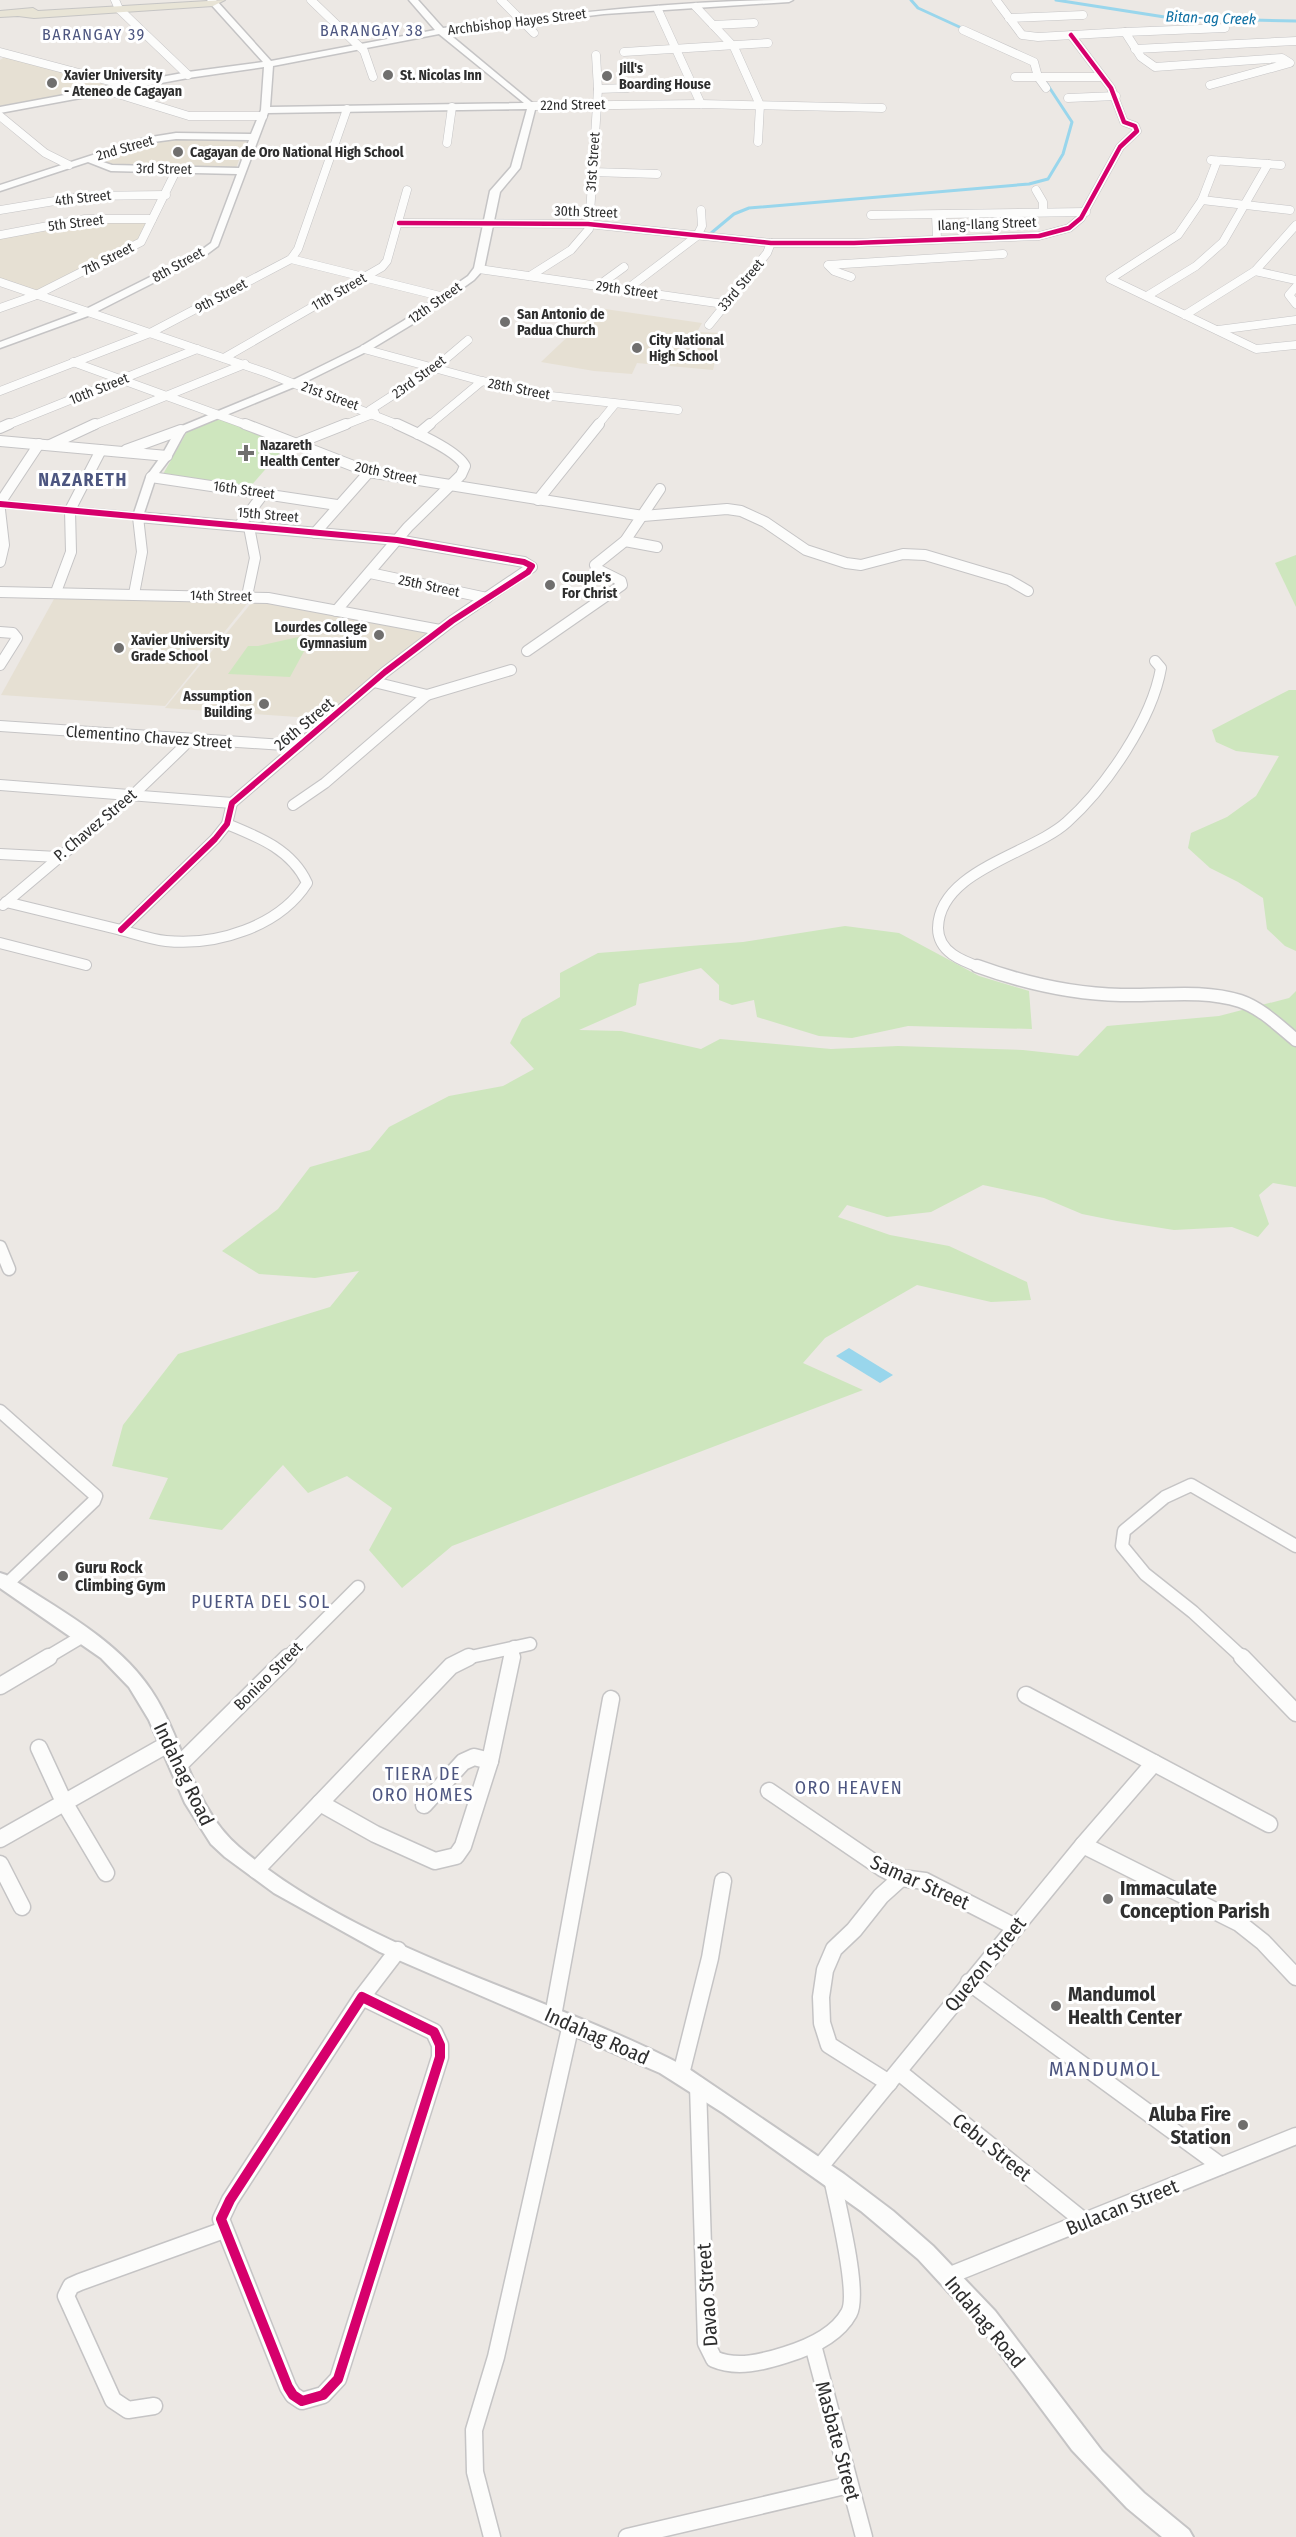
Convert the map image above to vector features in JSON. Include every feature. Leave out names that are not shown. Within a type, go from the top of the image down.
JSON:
[{"type":"main road","points":[[0,14],[34,15],[184,0]]},
{"type":"main road","points":[[116,5],[215,1]]},
{"type":"main road","name":"Indahag Road","points":[[4,1581],[108,1653],[137,1686],[148,1701],[209,1828],[227,1848],[256,1870],[341,1923],[449,1976],[562,2020],[690,2080],[826,2173],[889,2220],[948,2276],[989,2321],[1070,2431],[1120,2485],[1181,2537]]},
{"type":"street","points":[[311,0],[359,46],[366,55],[373,77]]},
{"type":"street","points":[[413,0],[441,31],[532,106],[515,168],[495,191],[479,269]]},
{"type":"street","points":[[501,0],[534,33]]},
{"type":"street","points":[[591,0],[604,12]]},
{"type":"street","name":"Archbishop Hayes Street","points":[[0,110],[188,75],[269,64],[441,31],[604,12],[789,0]]},
{"type":"street","points":[[996,0],[1019,33],[1024,36],[1225,28]]},
{"type":"street","points":[[215,1],[269,64]]},
{"type":"street","points":[[116,5],[188,75]]},
{"type":"street","points":[[696,7],[734,47],[760,105],[758,142]]},
{"type":"street","points":[[658,10],[701,104]]},
{"type":"street","points":[[1009,18],[1083,15]]},
{"type":"street","points":[[713,25],[754,23]]},
{"type":"street","points":[[963,30],[1034,62],[1046,88]]},
{"type":"street","points":[[1125,32],[1135,49],[1149,64],[1161,67],[1285,58],[1290,64],[1210,85]]},
{"type":"street","name":"Ilang-Ilang Street","points":[[771,243],[1027,237],[1057,233],[1075,224],[1086,212],[1120,147],[1137,131],[1135,126],[1124,122],[1123,110],[1116,96],[1071,35]]},
{"type":"street","points":[[1135,49],[1296,40]]},
{"type":"street","points":[[624,52],[734,47],[768,43]]},
{"type":"street","points":[[0,52],[128,86]]},
{"type":"street","name":"31st Street","points":[[588,224],[598,89],[596,55]]},
{"type":"street","name":"8th Street","points":[[0,345],[84,314],[199,256],[215,244],[264,113],[269,64]]},
{"type":"street","points":[[1015,77],[1102,77]]},
{"type":"street","points":[[598,89],[628,88]]},
{"type":"street","points":[[105,90],[189,116],[264,113]]},
{"type":"street","points":[[1068,98],[1116,96]]},
{"type":"street","name":"22nd Street","points":[[264,113],[347,109],[701,104],[882,108]]},
{"type":"street","points":[[447,143],[452,107]]},
{"type":"street","points":[[347,109],[298,249],[291,260],[444,297]]},
{"type":"street","points":[[0,116],[45,153],[69,165]]},
{"type":"street","name":"2nd Street","points":[[0,188],[87,159],[158,139],[255,137]]},
{"type":"street","name":"3rd Street","points":[[87,159],[111,168],[243,171]]},
{"type":"street","points":[[1281,165],[1214,160],[1202,200],[1178,236],[1110,278],[1256,349],[1296,345]]},
{"type":"street","points":[[1147,296],[1215,251],[1247,205],[1268,164]]},
{"type":"street","name":"7th Street","points":[[0,308],[34,296],[130,249],[146,237],[152,219],[177,169]]},
{"type":"street","points":[[592,172],[657,174]]},
{"type":"street","name":"11th Street","points":[[224,358],[382,267],[387,261],[407,190]]},
{"type":"street","points":[[1036,190],[1043,202],[1043,212]]},
{"type":"street","name":"4th Street","points":[[0,210],[85,196],[166,195]]},
{"type":"street","points":[[1202,200],[1294,211]]},
{"type":"street","points":[[626,291],[697,236],[702,226],[701,210]]},
{"type":"street","points":[[871,215],[1086,212]]},
{"type":"street","points":[[936,215],[937,239]]},
{"type":"street","name":"5th Street","points":[[0,235],[85,219],[152,219]]},
{"type":"street","name":"30th Street","points":[[399,223],[588,224],[771,243]]},
{"type":"street","points":[[530,276],[585,237],[588,224]]},
{"type":"street","points":[[1185,315],[1255,271],[1295,228]]},
{"type":"street","points":[[893,241],[903,261]]},
{"type":"street","name":"33rd Street","points":[[709,326],[724,304],[767,253],[771,243]]},
{"type":"street","points":[[851,277],[834,271],[828,265],[831,262],[903,261],[1003,254]]},
{"type":"street","name":"9th Street","points":[[0,391],[150,333],[291,260]]},
{"type":"street","points":[[598,286],[624,267]]},
{"type":"street","name":"29th Street","points":[[479,269],[724,304]]},
{"type":"street","name":"12th Street","points":[[122,452],[295,383],[364,349],[407,323],[479,269]]},
{"type":"street","points":[[1255,271],[1296,280]]},
{"type":"street","name":"21st Street","points":[[0,282],[84,314],[245,364],[372,412],[418,434],[464,463],[464,470],[451,486],[397,540],[336,611]]},
{"type":"street","points":[[1296,287],[1289,295],[1296,304]]},
{"type":"street","points":[[1217,330],[1296,320]]},
{"type":"street","name":"23rd Street","points":[[294,445],[372,412],[435,368],[468,340]]},
{"type":"street","name":"10th Street","points":[[0,428],[197,349]]},
{"type":"street","name":"28th Street","points":[[364,349],[482,381],[551,396],[678,410]]},
{"type":"street","name":"20th Street","points":[[73,362],[221,414],[294,445],[369,472],[643,516],[728,509],[741,511],[765,522],[807,550],[846,563],[861,565],[903,554],[925,555],[949,560],[1009,580],[1028,591]]},
{"type":"street","points":[[50,445],[91,425],[168,397],[245,364]]},
{"type":"street","points":[[418,434],[482,381]]},
{"type":"street","points":[[538,500],[615,404]]},
{"type":"street","points":[[134,594],[142,552],[138,517],[151,477],[167,456],[181,430]]},
{"type":"street","points":[[0,441],[167,456]]},
{"type":"street","points":[[0,503],[39,444]]},
{"type":"street","points":[[56,592],[71,552],[70,510],[101,450]]},
{"type":"street","points":[[315,533],[337,505],[369,472]]},
{"type":"street","name":"16th Street","points":[[151,477],[337,505]]},
{"type":"street","points":[[527,651],[622,585],[621,581],[597,569],[595,565],[625,541],[660,489]]},
{"type":"street","points":[[247,596],[255,558],[244,527],[264,493]]},
{"type":"street","name":"15th Street","points":[[0,503],[397,540],[524,562],[532,566]]},
{"type":"street","points":[[0,510],[4,545],[0,562]]},
{"type":"street","points":[[625,541],[657,548]]},
{"type":"street","name":"26th Street","points":[[232,803],[374,682],[440,630],[528,572],[532,566]]},
{"type":"street","name":"25th Street","points":[[370,573],[487,598]]},
{"type":"street","name":"14th Street","points":[[0,592],[247,596],[440,630]]},
{"type":"street","points":[[0,632],[13,633],[17,638],[0,665]]},
{"type":"street","points":[[1155,661],[1161,668],[1161,680],[1150,709],[1119,757],[1076,815],[1050,835],[979,872],[956,889],[940,915],[939,939],[947,951],[959,959],[1029,984],[1091,994],[1189,995],[1233,999],[1257,1009],[1296,1040]]},
{"type":"street","points":[[293,805],[325,783],[427,695],[511,670]]},
{"type":"street","points":[[374,682],[427,695]]},
{"type":"street","name":"Clementino Chavez Street","points":[[0,726],[299,747]]},
{"type":"street","name":"P. Chavez Street","points":[[3,905],[58,856],[132,796],[184,746],[187,740]]},
{"type":"street","points":[[0,785],[232,803],[227,824],[197,857],[121,930]]},
{"type":"street","points":[[3,905],[165,941],[195,941],[245,929],[280,913],[293,904],[307,883],[299,868],[267,843],[227,824]]},
{"type":"street","points":[[0,854],[58,856]]},
{"type":"street","points":[[0,943],[86,965]]},
{"type":"street","points":[[0,1247],[9,1269]]},
{"type":"street","points":[[0,1411],[96,1496],[94,1501],[4,1581]]},
{"type":"street","points":[[1296,1546],[1191,1485],[1165,1497],[1124,1531],[1122,1546],[1142,1572],[1194,1612],[1261,1675],[1296,1713]]},
{"type":"street","name":"Boniao Street","points":[[179,1765],[358,1587]]},
{"type":"street","points":[[0,1686],[83,1636]]},
{"type":"street","points":[[256,1870],[451,1666],[470,1656],[530,1644]]},
{"type":"street","points":[[320,1803],[395,1844],[435,1861],[456,1856],[463,1846],[490,1761],[514,1647]]},
{"type":"street","points":[[1026,1695],[1269,1824]]},
{"type":"street","points":[[492,2537],[475,2472],[474,2430],[496,2357],[562,2020],[611,1699]]},
{"type":"street","points":[[0,1839],[168,1744]]},
{"type":"street","points":[[39,1748],[63,1802],[106,1873]]},
{"type":"street","points":[[424,1805],[468,1759],[479,1758],[490,1761]]},
{"type":"street","name":"Quezon Street","points":[[826,2173],[894,2077],[969,1982],[1154,1763]]},
{"type":"street","name":"Samar Street","points":[[769,1791],[857,1852],[901,1878],[924,1881],[1015,1927]]},
{"type":"street","points":[[1083,1845],[1239,1923],[1263,1942],[1296,1977]]},
{"type":"street","points":[[0,1864],[22,1907]]},
{"type":"street","name":"Cebu Street","points":[[901,1878],[882,1893],[853,1931],[834,1948],[824,1979],[822,2000],[824,2036],[829,2045],[894,2077],[1084,2222]]},
{"type":"street","points":[[690,2080],[723,1881]]},
{"type":"street","points":[[362,1996],[428,2027],[439,2040],[440,2057],[338,2379],[331,2391],[321,2398],[303,2401],[293,2395],[288,2386],[224,2230],[222,2219],[231,2200],[362,1996],[398,1950]]},
{"type":"street","points":[[969,1982],[1221,2166]]},
{"type":"street","name":"Davao Street","points":[[690,2080],[708,2354],[715,2360],[730,2365],[739,2364],[813,2345],[850,2312],[853,2303],[846,2247],[826,2173]]},
{"type":"street","name":"Bulacan Street","points":[[948,2276],[1296,2136]]},
{"type":"street","points":[[154,2406],[128,2410],[113,2400],[66,2296],[68,2290],[80,2282],[224,2230]]},
{"type":"street","name":"Masbate Street","points":[[813,2345],[864,2537]]},
{"type":"street","points":[[627,2537],[849,2485]]},
{"type":"shaded area","name":"Xavier University - Ateneo de Cagayan","points":[[7,56],[101,82],[106,87],[0,108],[0,60]]},
{"type":"shaded area","name":"Cagayan de Oro National High School","points":[[169,139],[247,139],[236,168],[116,166],[98,158]]},
{"type":"shaded area","points":[[91,221],[148,221],[136,243],[33,292],[0,279],[0,238]]},
{"type":"shaded area","name":"City National High School","points":[[598,308],[702,323],[697,332],[722,333],[713,370],[637,363],[632,374],[594,371],[541,362]]},
{"type":"shaded area","name":"Xavier University Grade School","points":[[54,599],[250,600],[165,706],[1,695]]},
{"type":"shaded area","points":[[253,601],[428,633],[326,719],[165,708]]},
{"type":"green space","points":[[222,417],[284,448],[249,488],[162,476],[188,430]]},
{"type":"green space","points":[[1296,555],[1296,607],[1275,563]]},
{"type":"green space","points":[[303,636],[308,644],[290,677],[228,674],[248,646]]},
{"type":"green space","points":[[1289,690],[1296,690],[1296,951],[1285,946],[1267,929],[1263,898],[1210,868],[1188,848],[1191,833],[1227,817],[1256,796],[1279,756],[1236,751],[1216,742],[1212,730]]},
{"type":"green space","points":[[845,926],[899,933],[979,976],[1029,991],[1032,1029],[908,1026],[852,1038],[819,1036],[757,1017],[754,1000],[732,1005],[719,1000],[719,985],[701,968],[639,984],[636,1005],[579,1030],[621,1031],[701,1049],[720,1039],[831,1049],[898,1046],[1023,1050],[1078,1056],[1107,1026],[1219,1016],[1289,998],[1296,991],[1296,1187],[1273,1183],[1259,1195],[1269,1224],[1258,1237],[1232,1227],[1174,1230],[1117,1221],[1082,1214],[1044,1198],[983,1185],[931,1212],[887,1217],[847,1205],[838,1217],[890,1235],[949,1246],[1027,1282],[1031,1300],[991,1302],[917,1285],[825,1338],[803,1363],[863,1390],[452,1546],[402,1588],[369,1550],[392,1508],[347,1476],[308,1493],[283,1465],[222,1530],[149,1519],[168,1478],[112,1466],[123,1425],[178,1354],[330,1307],[359,1271],[315,1278],[259,1274],[222,1251],[278,1209],[310,1167],[370,1150],[389,1127],[449,1096],[503,1086],[534,1069],[510,1043],[522,1019],[560,997],[560,973],[598,953],[743,942]]},
{"type":"water","points":[[849,1348],[893,1375],[880,1383],[836,1356]]},
{"type":"waterway","points":[[911,0],[918,8],[966,30]]},
{"type":"waterway","name":"Bitan-ag Creek","points":[[1056,0],[1171,18],[1296,21]]},
{"type":"waterway","points":[[710,234],[734,214],[749,208],[1029,184],[1048,179],[1063,154],[1072,122],[1047,84]]},
{"type":"cycle path","points":[[399,223],[588,224],[771,243],[854,243],[1039,236],[1069,228],[1081,218],[1120,147],[1137,131],[1135,126],[1124,122],[1122,110],[1111,88],[1071,35]]},
{"type":"cycle path","points":[[0,504],[397,540],[524,562],[532,566],[528,572],[452,621],[385,672],[232,803],[227,824],[215,839],[121,930]]},
{"type":"cycle path","points":[[362,1997],[434,2032],[440,2045],[440,2057],[338,2379],[323,2395],[314,2400],[302,2401],[293,2395],[288,2387],[221,2219],[230,2200],[362,1997]]},
{"type":"place","name":"St. Nicolas Inn","points":[[388,75]]},
{"type":"place","name":"Jill's Boarding House","points":[[607,76]]},
{"type":"place","name":"Xavier University - Ateneo de Cagayan","points":[[52,83]]},
{"type":"place","name":"Cagayan de Oro National High School","points":[[178,152]]},
{"type":"place","name":"San Antonio de Padua Church","points":[[505,322]]},
{"type":"place","name":"City National High School","points":[[637,348]]},
{"type":"place","name":"Nazareth Health Center","points":[[246,453]]},
{"type":"place","name":"Couple's For Christ","points":[[550,585]]},
{"type":"place","name":"Lourdes College Gymnasium","points":[[379,635]]},
{"type":"place","name":"Xavier University Grade School","points":[[119,648]]},
{"type":"place","name":"Assumption Building","points":[[264,704]]},
{"type":"place","name":"Guru Rock Climbing Gym","points":[[63,1576]]},
{"type":"place","name":"Immaculate Conception Parish","points":[[1108,1899]]},
{"type":"place","name":"Mandumol Health Center","points":[[1056,2006]]},
{"type":"place","name":"Aluba Fire Station","points":[[1243,2125]]},
{"type":"district","name":"BARANGAY 38","points":[[372,30]]},
{"type":"district","name":"BARANGAY 39","points":[[94,34]]},
{"type":"district","name":"NAZARETH","points":[[83,480]]},
{"type":"district","name":"PUERTA DEL SOL","points":[[261,1602]]},
{"type":"district","name":"TIERA DE ORO HOMES","points":[[423,1784]]},
{"type":"district","name":"ORO HEAVEN","points":[[849,1788]]},
{"type":"district","name":"MANDUMOL","points":[[1105,2069]]}]
